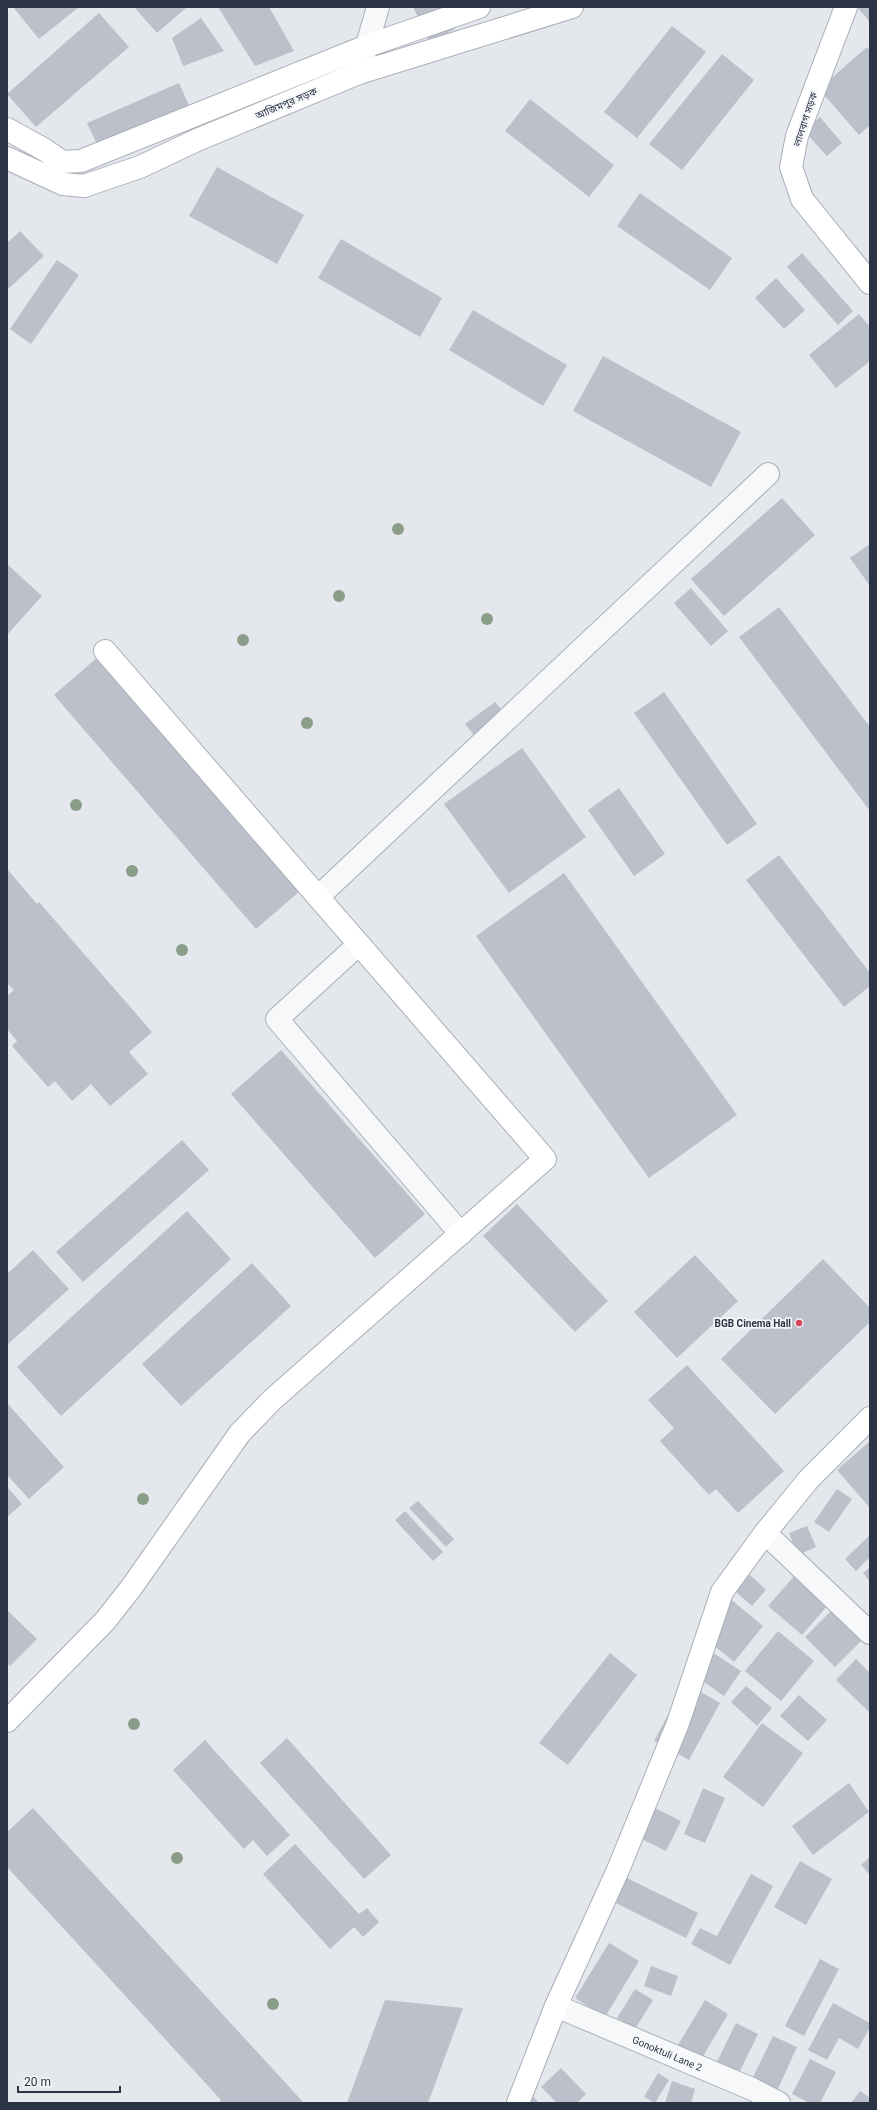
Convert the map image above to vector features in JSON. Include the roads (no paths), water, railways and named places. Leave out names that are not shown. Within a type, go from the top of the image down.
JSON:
[{"type":"street","points":[[359,73],[378,7]]},
{"type":"street","points":[[7,130],[45,150],[62,162],[81,161],[367,46],[479,7]]},
{"type":"street","name":"আজিমপুর সড়ক","points":[[7,158],[63,184],[84,186],[140,167],[197,140],[359,73],[572,7]]},
{"type":"street","name":"লালবাগ সড়ক","points":[[846,7],[797,136],[792,167],[802,199],[870,283]]},
{"type":"street","points":[[318,897],[768,474]]},
{"type":"street","points":[[7,1721],[106,1621],[131,1588],[240,1433],[273,1399],[545,1159],[358,945],[105,651]]},
{"type":"street","points":[[358,945],[277,1019],[461,1234]]},
{"type":"street","points":[[518,2103],[556,2006],[618,1870],[678,1723],[722,1592],[765,1533],[809,1479],[870,1418]]},
{"type":"street","points":[[765,1533],[870,1633]]},
{"type":"street","name":"Gonoktuli Lane 2","points":[[556,2006],[752,2089],[779,2103]]},
{"type":"place","name":"BGB Cinema Hall","points":[[799,1323]]}]
